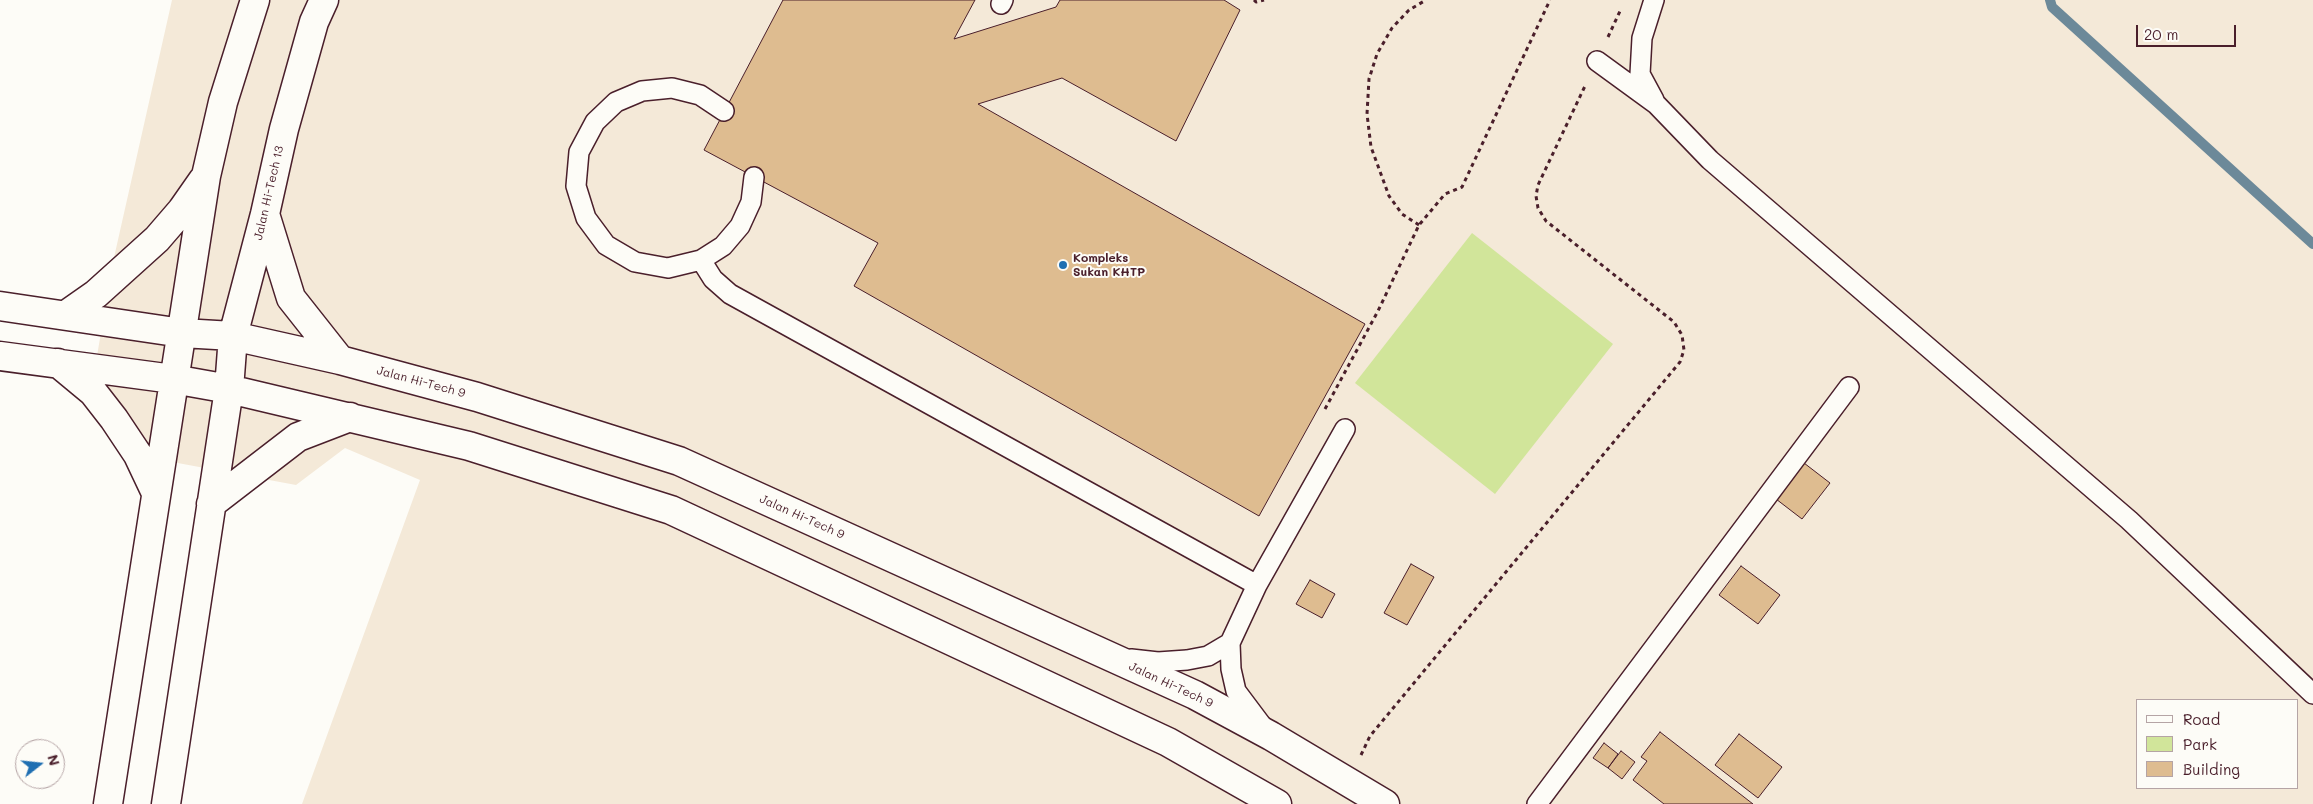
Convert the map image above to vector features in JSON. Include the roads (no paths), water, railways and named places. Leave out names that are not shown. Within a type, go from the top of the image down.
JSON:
[{"type":"main road","points":[[108,804],[206,176],[223,102],[255,0]]},
{"type":"main road","name":"Jalan Hi-Tech 13","points":[[166,804],[229,388],[233,336],[265,214],[284,129],[314,22],[324,0]]},
{"type":"main road","points":[[66,314],[96,294],[157,239],[182,210],[206,176]]},
{"type":"main road","points":[[265,214],[291,298],[340,360]]},
{"type":"main road","name":"Jalan Hi-Tech 9","points":[[0,306],[66,314],[182,333],[233,336],[340,360],[477,397],[679,461],[1195,694],[1271,736],[1384,804]]},
{"type":"main road","points":[[0,356],[173,378],[229,388],[469,446],[671,510],[1168,742],[1278,804]]},
{"type":"main road","points":[[58,363],[93,392],[114,418],[138,455],[156,493]]},
{"type":"main road","points":[[212,504],[298,437],[350,417]]},
{"type":"lane","points":[[1654,0],[1642,38],[1640,74],[1656,104]]},
{"type":"lane","points":[[1597,62],[1656,104],[1710,160],[2129,520],[2313,694]]},
{"type":"lane","points":[[724,111],[700,95],[672,88],[642,91],[616,102],[595,122],[579,152],[576,186],[586,218],[606,245],[635,262],[668,268],[701,260],[723,246],[740,226],[751,202],[754,177]]},
{"type":"lane","points":[[701,260],[713,279],[730,294],[1257,585]]},
{"type":"lane","points":[[1537,804],[1849,387]]},
{"type":"lane","points":[[1271,736],[1236,691],[1231,669],[1230,643],[1257,585],[1345,429]]},
{"type":"lane","points":[[1112,657],[1158,662],[1187,660],[1208,656],[1230,643]]},
{"type":"waterway","points":[[2050,0],[2052,7],[2313,244]]},
{"type":"place","name":"Kompleks Sukan KHTP","points":[[1063,265]]}]
